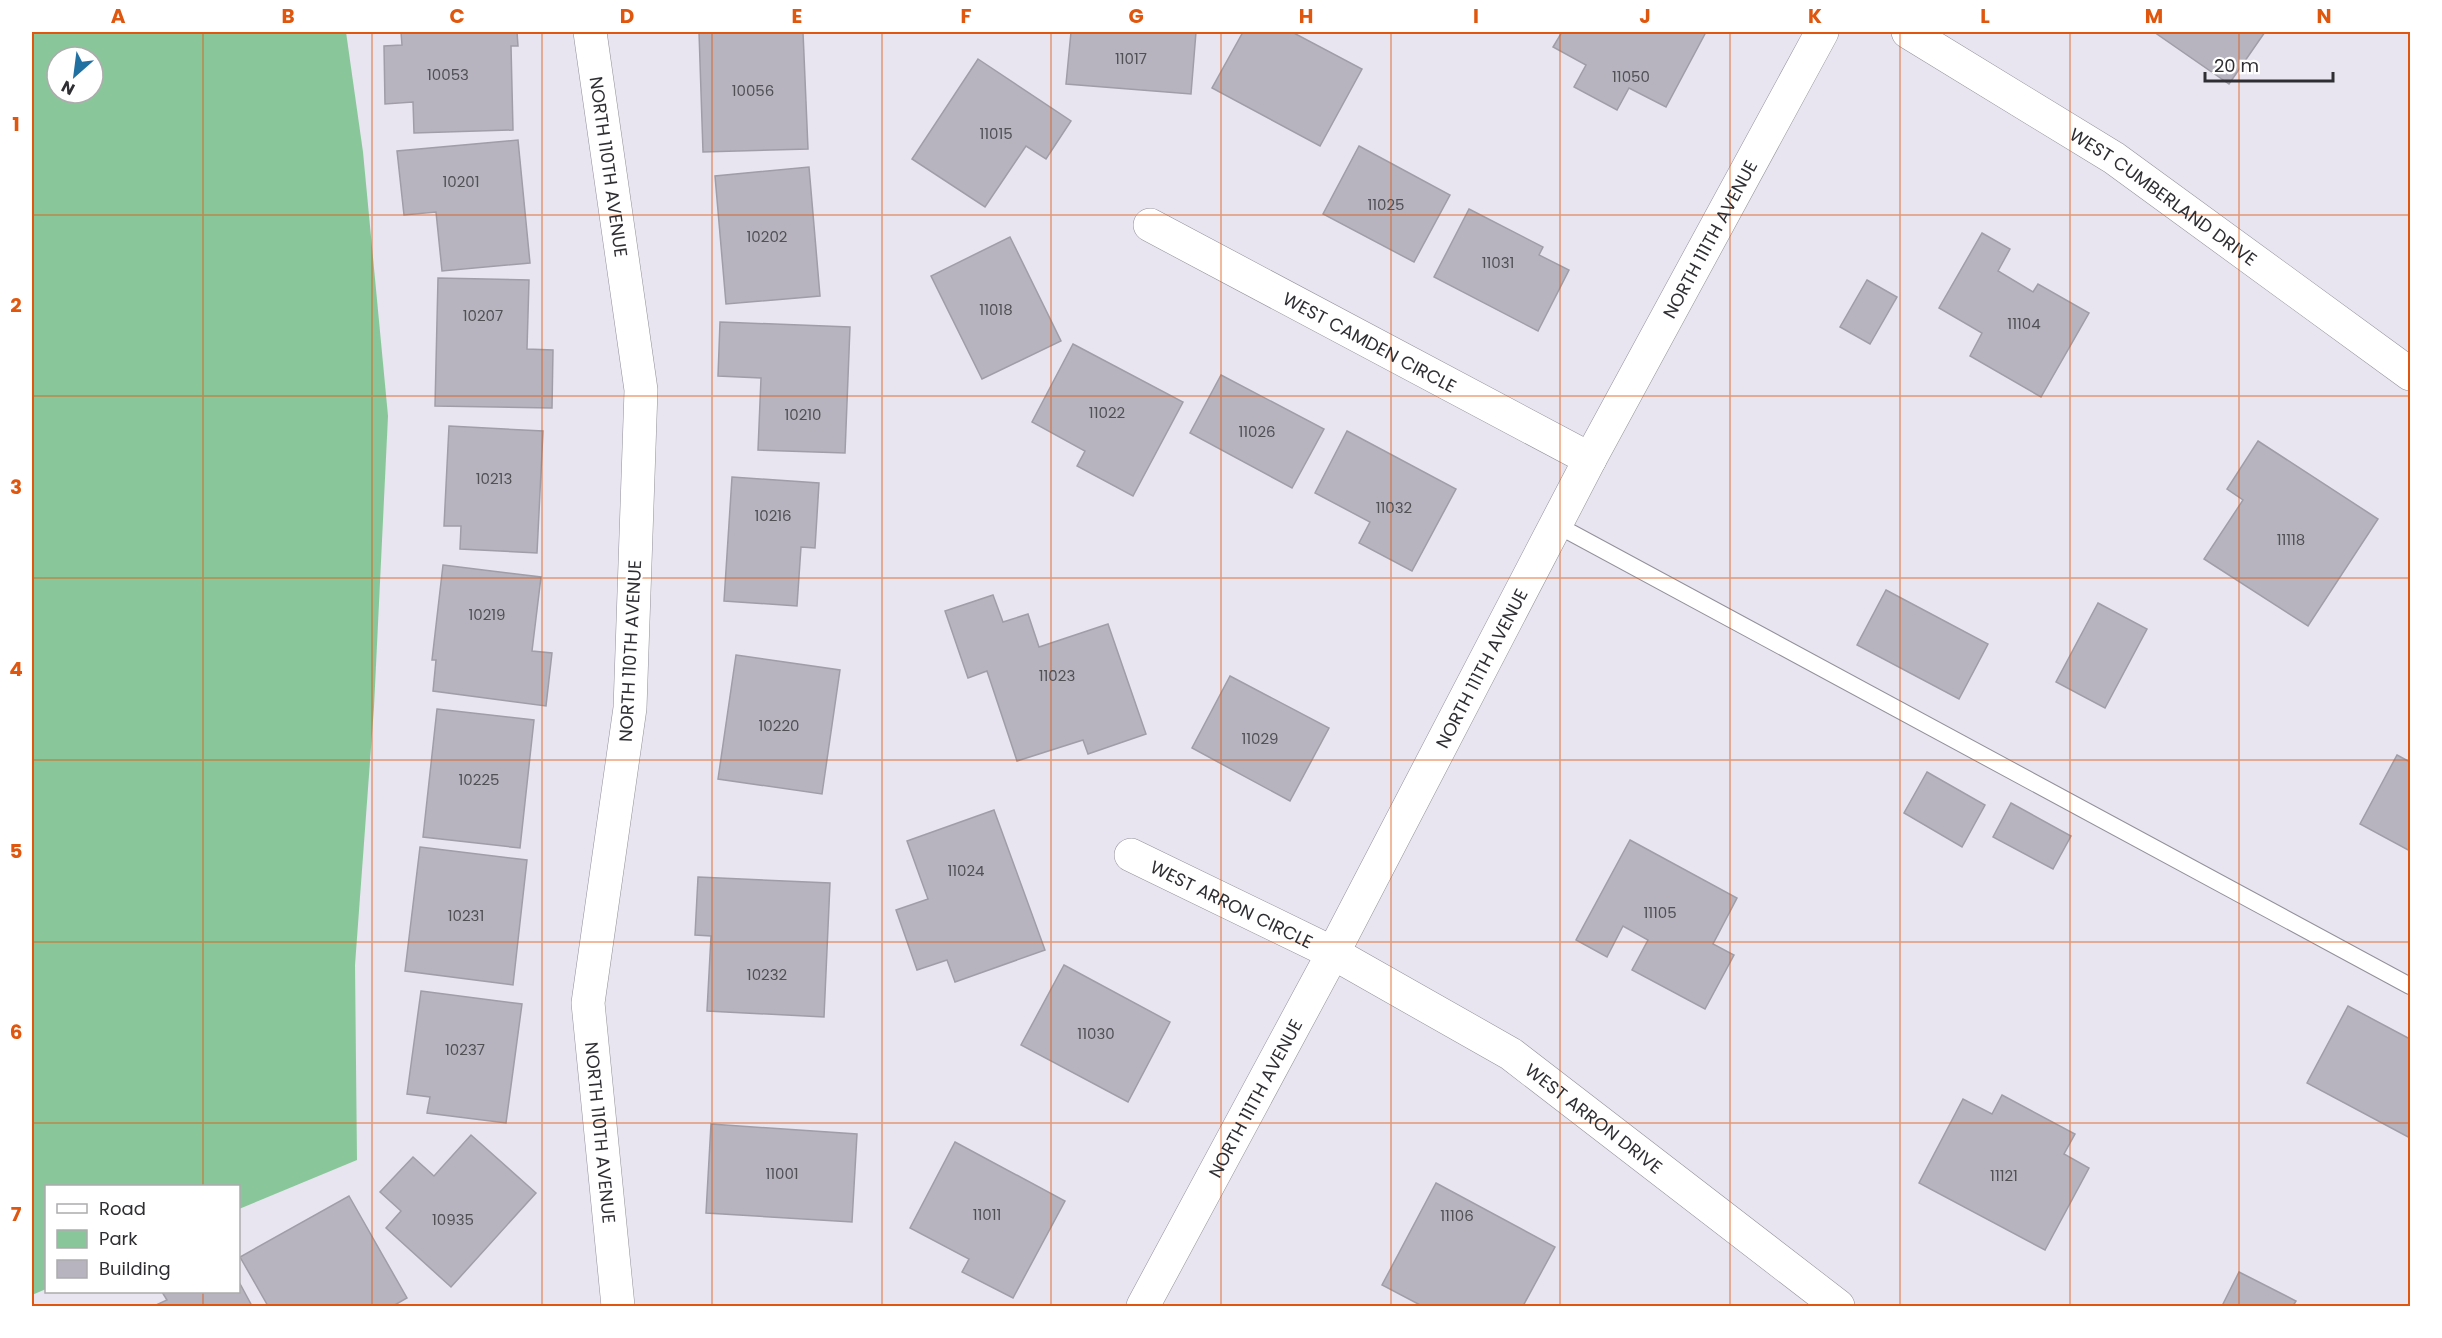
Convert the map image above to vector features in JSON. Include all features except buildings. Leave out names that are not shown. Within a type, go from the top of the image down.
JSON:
[{"type":"street","name":"NORTH 110TH AVENUE","points":[[590,32],[641,390],[630,708],[588,1003],[618,1306]]},
{"type":"street","name":"NORTH 111TH AVENUE","points":[[1143,1306],[1333,953],[1555,524],[1822,32]]},
{"type":"street","name":"WEST CUMBERLAND DRIVE","points":[[1908,32],[2114,158],[2410,374]]},
{"type":"street","name":"WEST CAMDEN CIRCLE","points":[[1150,225],[1590,459]]},
{"type":"street","name":"WEST ARRON CIRCLE","points":[[1131,855],[1333,953]]},
{"type":"street","name":"WEST ARRON DRIVE","points":[[1333,953],[1511,1054],[1838,1306]]},
{"type":"lane","points":[[1555,524],[2410,986]]},
{"type":"green space","points":[[32,32],[346,32],[363,152],[388,416],[374,707],[355,965],[357,1160],[240,1209],[240,1185],[45,1185],[45,1289],[32,1295]]}]
